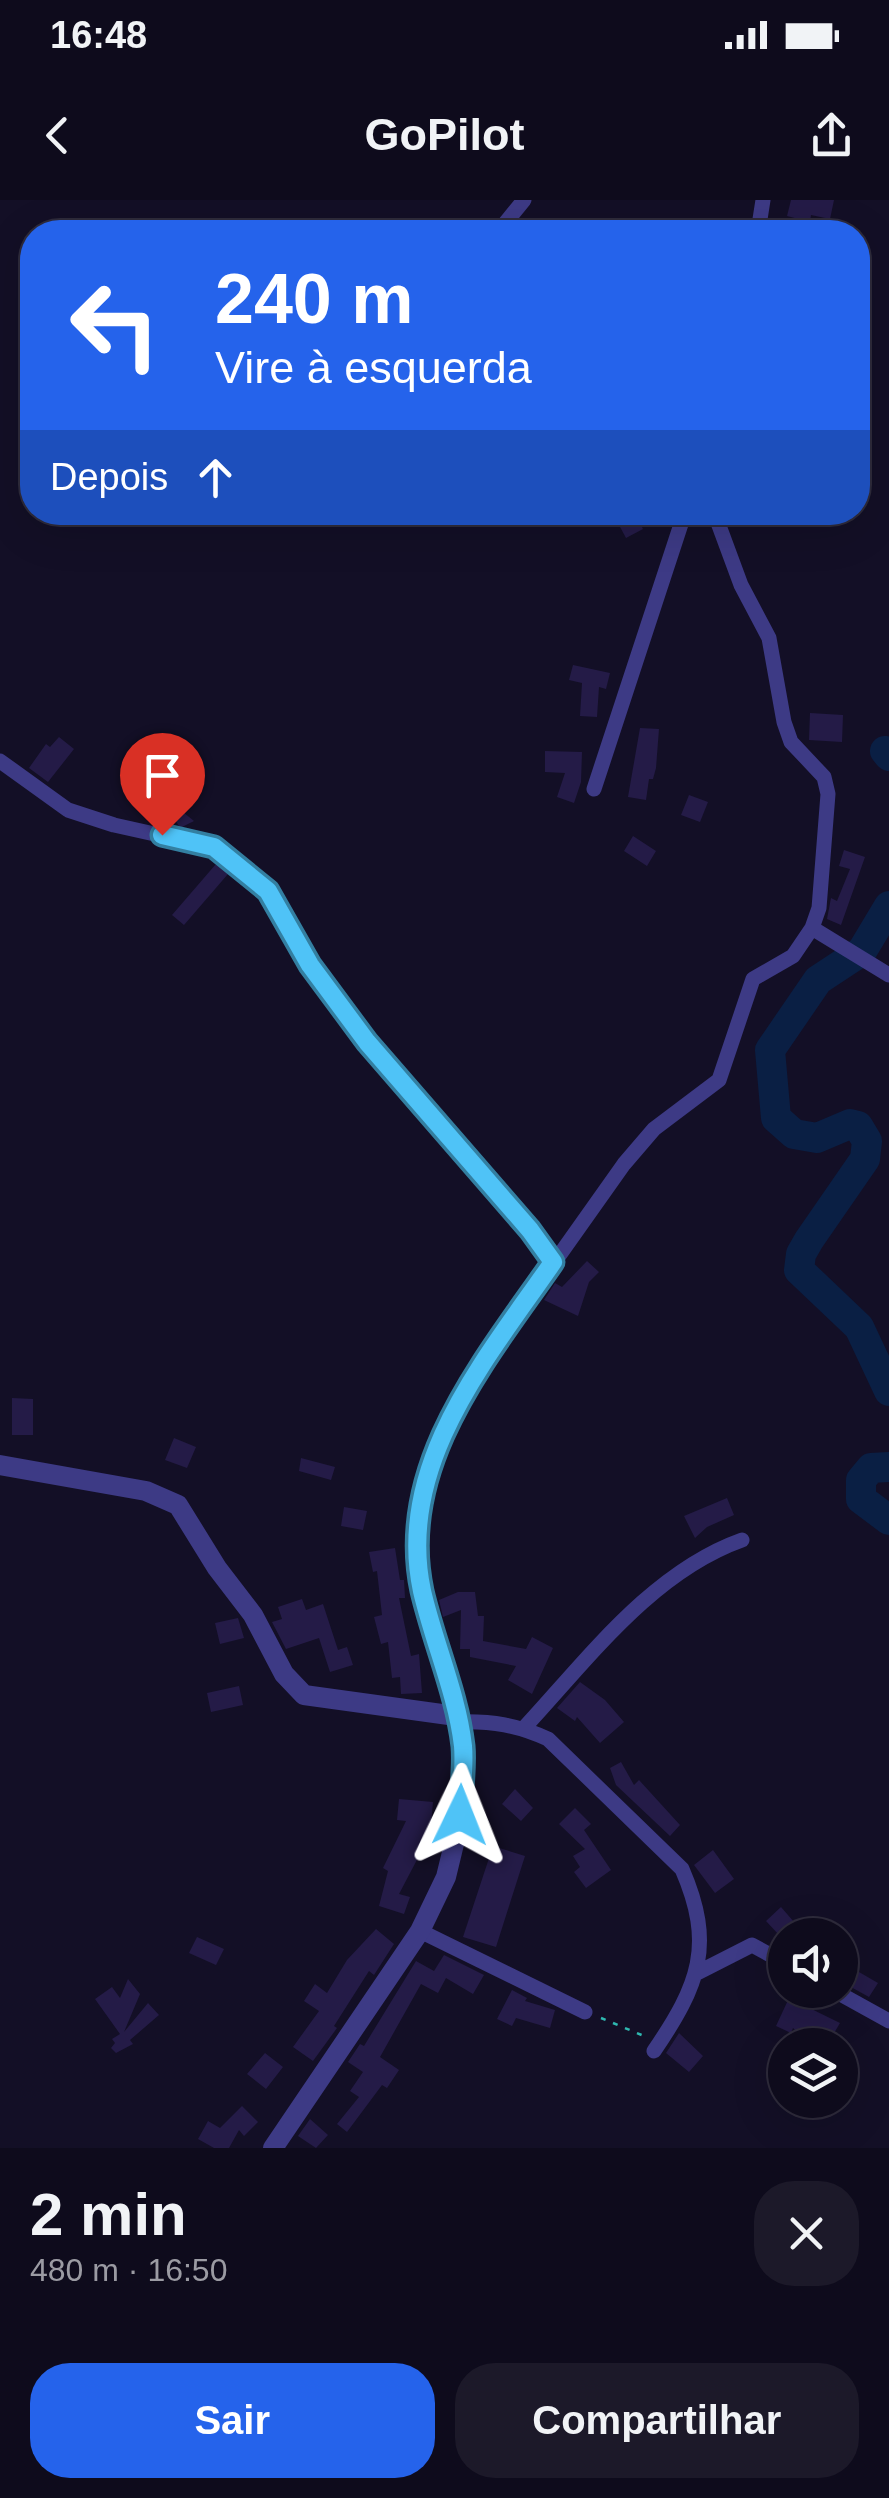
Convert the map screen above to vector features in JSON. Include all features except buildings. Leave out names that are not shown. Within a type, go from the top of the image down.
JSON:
[{"type":"street","points":[[508,220],[524,200]]},
{"type":"street","points":[[594,789],[681,525]]},
{"type":"street","points":[[272,2148],[420,1930],[456,1848],[463,1748],[416,1554],[415,1526],[425,1480],[452,1415],[553,1262],[654,1129],[719,1080],[753,978],[793,956],[812,928],[819,908],[828,794],[824,777],[791,742],[770,638],[741,585],[719,525]]},
{"type":"street","points":[[0,761],[68,810],[114,825],[214,847],[268,891],[310,965],[367,1042],[530,1230],[553,1262]]},
{"type":"street","points":[[812,928],[889,975]]},
{"type":"street","points":[[0,1465],[146,1491],[178,1504],[253,1615],[284,1674],[304,1695],[524,1728],[548,1739],[586,1772],[644,1836],[682,1869],[694,1896],[701,1932],[699,1972],[657,2047]]},
{"type":"street","points":[[524,1728],[662,1584],[709,1552],[742,1540]]},
{"type":"street","points":[[420,1930],[585,2012]]},
{"type":"street","points":[[699,1972],[752,1945],[768,1954]]},
{"type":"street","points":[[858,2004],[889,2021]]},
{"type":"path","points":[[585,2012],[657,2047]]},
{"type":"waterway","points":[[885,751],[889,756]]},
{"type":"waterway","points":[[889,906],[862,951],[818,980],[770,1050],[776,1118],[794,1134],[817,1138],[850,1124],[858,1126],[867,1141],[865,1159],[809,1240],[801,1254],[799,1270],[859,1327],[889,1391]]},
{"type":"waterway","points":[[889,1467],[871,1468],[861,1480],[861,1499],[889,1520]]},
{"type":"route","points":[[162,835],[214,847],[268,891],[310,965],[367,1042],[530,1230],[553,1262],[452,1415],[425,1480],[415,1526],[422,1590],[463,1748],[460,1815]]}]
